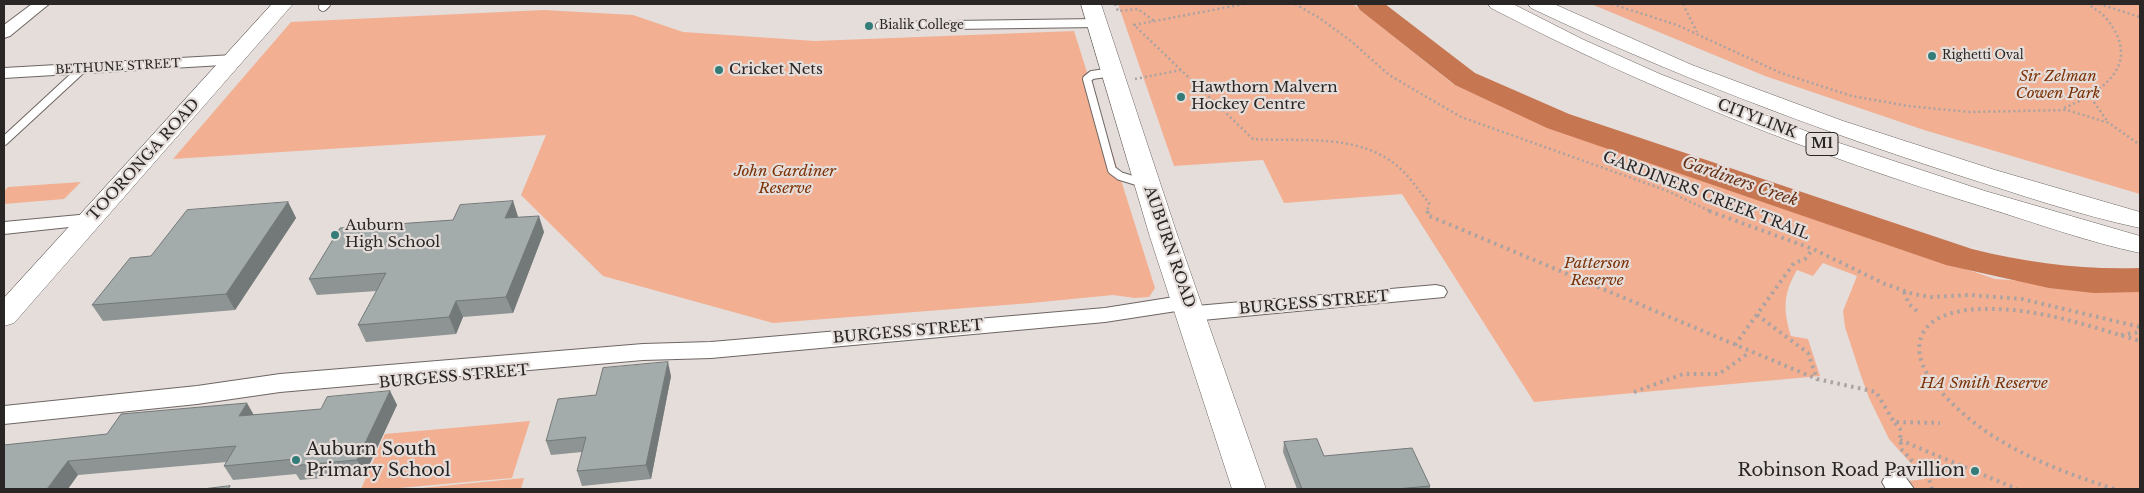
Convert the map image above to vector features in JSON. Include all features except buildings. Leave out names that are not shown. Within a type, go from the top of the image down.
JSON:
[{"type":"main road","name":"TOORONGA ROAD","points":[[4,316],[283,4]]},
{"type":"main road","name":"CITYLINK","points":[[1498,4],[1638,72],[1786,131],[1936,183],[2140,245]]},
{"type":"main road","name":"CITYLINK","points":[[1538,4],[1639,50],[1805,116],[1951,165],[2140,220]]},
{"type":"main road","name":"AUBURN ROAD","points":[[1094,13],[1125,75],[1147,184],[1250,489]]},
{"type":"street","points":[[4,33],[41,4]]},
{"type":"street","name":"BETHUNE STREET","points":[[4,74],[233,60]]},
{"type":"street","points":[[4,228],[86,224]]},
{"type":"street","points":[[4,233],[86,224]]},
{"type":"street","name":"BURGESS STREET","points":[[4,415],[55,408],[197,395],[274,393],[592,366],[642,361],[711,350],[1105,314],[1160,314],[1190,309],[1436,292]]},
{"type":"street","name":"BURGESS STREET","points":[[4,409],[55,408]]},
{"type":"lane","points":[[880,26],[1094,13]]},
{"type":"lane","points":[[4,141],[82,69]]},
{"type":"path","points":[[1116,4],[1118,10],[1138,9],[1154,21]]},
{"type":"path","points":[[1244,4],[1134,25],[1253,139],[1338,140],[1367,148],[1392,161],[1430,203],[1427,215],[1817,378],[1876,392],[1894,422],[1900,428],[1901,450],[1929,479],[1932,489]]},
{"type":"path","name":"GARDINERS CREEK TRAIL","points":[[1294,4],[1318,17],[1351,41],[1389,75],[1461,117],[1665,190],[1748,227],[1813,249],[1904,291],[1930,297],[1978,295],[2022,299],[2140,327]]},
{"type":"path","points":[[1612,4],[1698,33],[1781,73],[1869,100],[1970,112],[2061,110],[2110,123]]},
{"type":"path","points":[[1683,4],[1698,33]]},
{"type":"path","points":[[2088,4],[2106,17],[2121,36],[2126,49]]},
{"type":"path","points":[[2099,4],[2140,17]]},
{"type":"path","points":[[1125,75],[1181,70]]},
{"type":"path","points":[[2061,110],[2091,98],[2119,73]]},
{"type":"path","points":[[2091,98],[2110,123],[2140,145]]},
{"type":"path","points":[[1735,345],[1794,263],[1805,259],[1813,249]]},
{"type":"path","points":[[1904,291],[1906,300],[1917,311]]},
{"type":"path","points":[[2114,489],[2037,461],[2002,442],[1973,423],[1942,395],[1925,370],[1920,354],[1920,341],[1924,331],[1933,322],[1964,311],[1986,309],[2037,313],[2140,341]]},
{"type":"path","points":[[1757,315],[1808,353],[1817,378]]},
{"type":"path","points":[[2116,334],[2140,332]]},
{"type":"path","points":[[1634,392],[1683,374],[1719,374],[1750,351]]},
{"type":"path","points":[[1894,422],[1940,423]]},
{"type":"path","points":[[1900,440],[2017,489]]},
{"type":"green space","name":"Patterson Reserve","points":[[1118,4],[1353,4],[1453,84],[1551,128],[1995,279],[2140,289],[2140,489],[1915,489],[1908,481],[1925,479],[1889,439],[1869,398],[1845,327],[1843,311],[1857,276],[1823,263],[1813,276],[1797,270],[1789,287],[1786,302],[1791,336],[1808,339],[1820,376],[1534,402],[1402,194],[1284,203],[1263,160],[1174,166]]},
{"type":"green space","name":"Sir Zelman Cowen Park","points":[[1591,4],[2140,4],[2140,194],[1924,130],[1765,76]]},
{"type":"green space","name":"John Gardiner Reserve","points":[[544,10],[633,15],[683,32],[815,41],[1074,31],[1155,288],[1149,297],[1135,298],[1113,295],[773,323],[603,276],[521,195],[546,135],[173,159],[291,22]]},
{"type":"green space","points":[[81,182],[64,199],[4,204],[4,191],[8,187]]},
{"type":"green space","points":[[530,421],[512,478],[388,489],[361,489],[385,434]]},
{"type":"green space","points":[[524,478],[521,489],[411,489]]},
{"type":"waterway","name":"Gardiners Creek","points":[[1369,4],[1465,79],[1558,121],[1959,257],[2026,273],[2071,279],[2094,281],[2140,280]]},
{"type":"place","name":"Bialik College","points":[[869,26]]},
{"type":"place","name":"Righetti Oval","points":[[1932,56]]},
{"type":"place","name":"Cricket Nets","points":[[719,70]]},
{"type":"place","name":"Hawthorn Malvern Hockey Centre","points":[[1181,97]]},
{"type":"place","name":"Auburn High School","points":[[335,235]]},
{"type":"place","name":"Auburn South Primary School","points":[[296,460]]},
{"type":"place","name":"Robinson Road Pavillion","points":[[1975,471]]},
{"type":"park label","name":"HA Smith Reserve","points":[[1984,384]]}]
